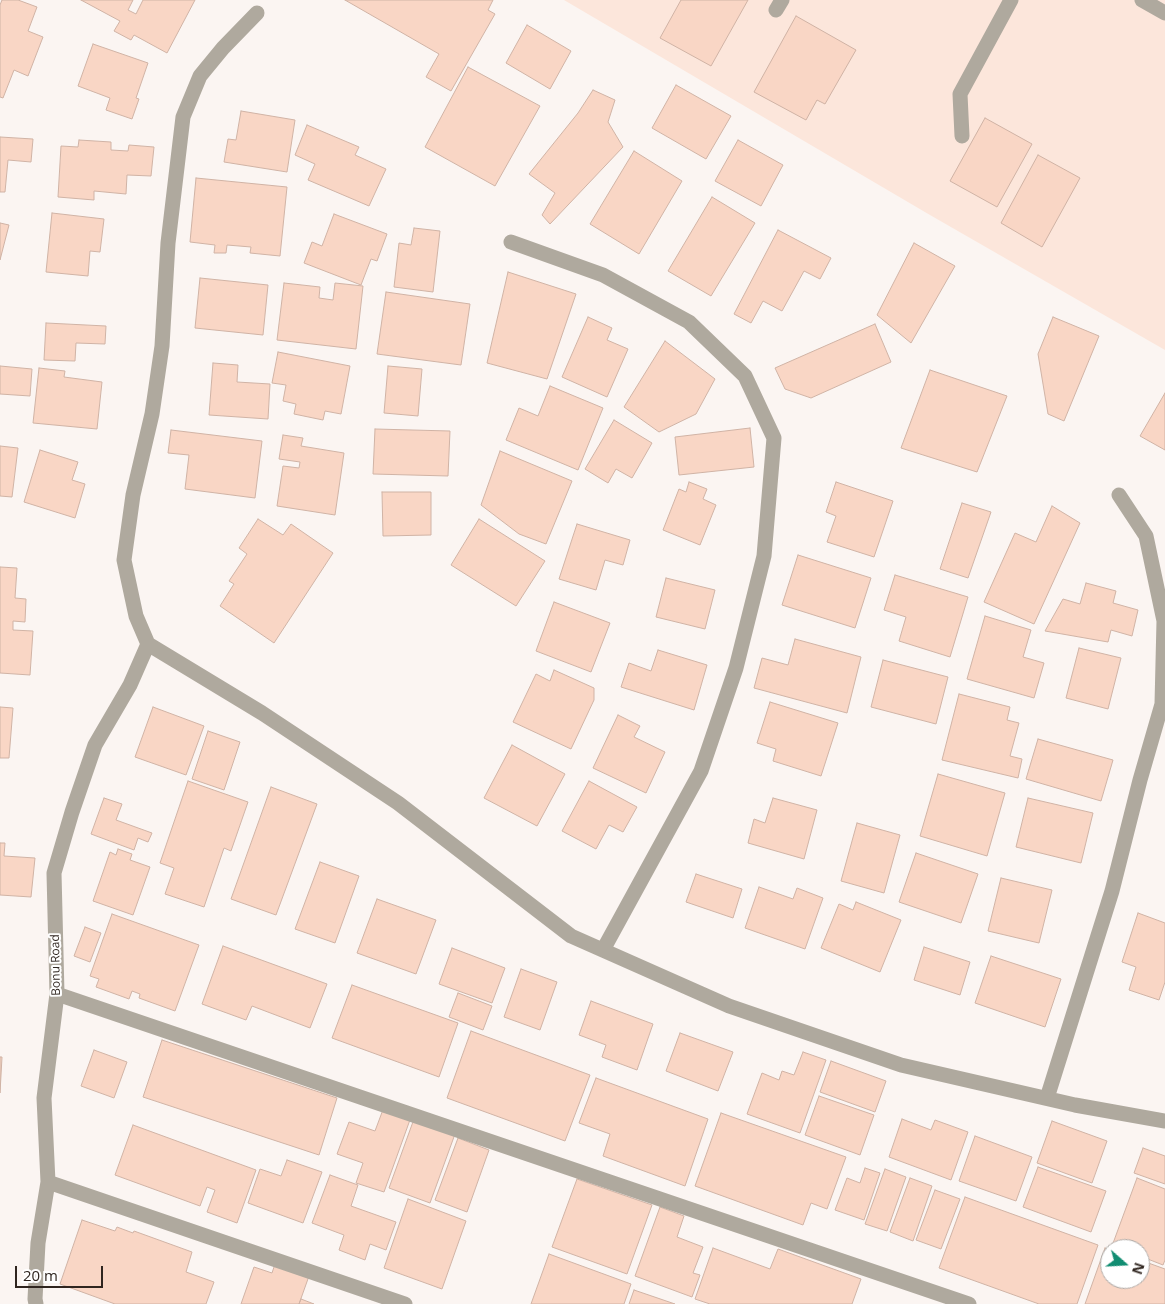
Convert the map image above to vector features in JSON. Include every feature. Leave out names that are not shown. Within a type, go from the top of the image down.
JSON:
[{"type":"street","points":[[962,136],[960,94],[1011,0]]},
{"type":"street","points":[[1142,0],[1165,13]]},
{"type":"street","points":[[258,13],[223,48],[200,76],[183,117],[168,243],[162,346],[152,414],[133,495],[124,560],[136,616],[148,644],[262,713],[398,803],[571,936],[729,1006],[901,1065],[1047,1098],[1165,1121]]},
{"type":"street","points":[[511,242],[603,275],[690,322],[745,376],[774,438],[764,556],[736,668],[701,771],[603,950]]},
{"type":"street","points":[[1047,1098],[1112,892],[1140,780],[1162,704],[1164,621],[1146,536],[1119,495]]},
{"type":"street","name":"Bonu Road","points":[[36,1304],[38,1243],[48,1182],[44,1098],[58,994],[54,873],[72,812],[96,745],[130,685],[148,644]]},
{"type":"street","points":[[58,994],[969,1304]]},
{"type":"street","points":[[48,1182],[405,1304]]},
{"type":"shaded area","points":[[564,0],[1165,0],[1165,350],[930,215]]},
{"type":"building","points":[[2,0],[18,0],[37,7],[28,31],[43,37],[28,76],[14,70],[3,98],[0,97],[0,5]]},
{"type":"building","points":[[81,0],[133,0],[128,10],[136,14],[143,0],[195,0],[167,53],[134,35],[131,40],[114,31],[120,21]]},
{"type":"building","points":[[345,0],[493,0],[488,10],[495,14],[451,91],[426,77],[439,54]]},
{"type":"building","points":[[681,0],[748,0],[711,66],[660,38]]},
{"type":"building","points":[[796,16],[856,50],[825,104],[817,100],[806,120],[754,92]]},
{"type":"building","points":[[527,25],[571,51],[550,89],[506,63]]},
{"type":"building","points":[[93,44],[148,63],[136,98],[139,99],[132,119],[106,110],[110,98],[78,86]]},
{"type":"building","points":[[468,67],[540,106],[495,186],[425,147]]},
{"type":"building","points":[[676,85],[731,116],[706,159],[652,128]]},
{"type":"building","points":[[593,90],[615,100],[608,122],[623,147],[550,224],[542,215],[555,193],[529,174],[578,113]]},
{"type":"building","points":[[241,111],[295,120],[287,172],[224,162],[228,139],[236,140]]},
{"type":"building","points":[[985,118],[1032,144],[997,207],[950,181]]},
{"type":"building","points":[[307,125],[359,147],[355,155],[386,169],[369,206],[308,180],[315,164],[295,155]]},
{"type":"building","points":[[0,137],[33,139],[31,162],[8,160],[5,192],[0,192]]},
{"type":"building","points":[[79,140],[111,142],[111,150],[128,151],[129,145],[154,147],[151,176],[127,175],[126,194],[94,191],[94,200],[58,197],[61,146],[78,147]]},
{"type":"building","points":[[738,140],[783,165],[761,206],[715,181]]},
{"type":"building","points":[[634,151],[682,181],[639,254],[590,224]]},
{"type":"building","points":[[1038,155],[1080,178],[1042,247],[1001,223]]},
{"type":"building","points":[[196,178],[287,187],[280,256],[250,253],[251,247],[227,245],[226,253],[214,253],[215,245],[190,242]]},
{"type":"building","points":[[712,197],[755,223],[711,296],[668,271]]},
{"type":"building","points":[[52,213],[104,219],[100,252],[90,251],[88,276],[46,272]]},
{"type":"building","points":[[334,214],[387,234],[377,261],[371,259],[361,285],[304,263],[312,242],[322,246]]},
{"type":"building","points":[[0,223],[9,225],[0,260]]},
{"type":"building","points":[[414,228],[440,231],[433,292],[394,287],[399,243],[411,245]]},
{"type":"building","points":[[778,230],[831,258],[820,279],[804,271],[782,311],[763,301],[751,323],[734,314]]},
{"type":"building","points":[[914,243],[955,266],[911,343],[877,315]]},
{"type":"building","points":[[508,272],[576,294],[547,379],[487,363]]},
{"type":"building","points":[[200,278],[268,285],[263,335],[195,328]]},
{"type":"building","points":[[284,283],[320,287],[319,298],[333,300],[335,283],[363,286],[356,349],[277,340]]},
{"type":"building","points":[[386,292],[470,304],[461,365],[377,354]]},
{"type":"building","points":[[588,317],[612,328],[607,340],[628,349],[607,397],[562,377]]},
{"type":"building","points":[[1053,317],[1099,336],[1064,421],[1048,414],[1038,354]]},
{"type":"building","points":[[46,323],[106,326],[105,344],[76,343],[75,361],[44,360]]},
{"type":"building","points":[[875,324],[891,362],[811,398],[785,389],[775,368]]},
{"type":"building","points":[[665,341],[715,379],[696,414],[659,432],[624,407]]},
{"type":"building","points":[[278,352],[350,366],[341,414],[325,411],[323,420],[294,414],[296,404],[283,401],[286,385],[272,383]]},
{"type":"building","points":[[213,363],[238,365],[237,382],[270,384],[268,419],[209,415]]},
{"type":"building","points":[[0,366],[32,369],[30,396],[0,394]]},
{"type":"building","points":[[388,366],[422,369],[418,416],[384,413]]},
{"type":"building","points":[[39,368],[65,371],[64,377],[102,382],[97,429],[33,423]]},
{"type":"building","points":[[930,370],[1007,396],[977,472],[901,448]]},
{"type":"building","points":[[550,386],[603,408],[578,470],[506,440],[519,408],[538,416]]},
{"type":"building","points":[[1165,393],[1165,450],[1140,436]]},
{"type":"building","points":[[614,420],[652,443],[632,478],[616,469],[608,483],[585,469]]},
{"type":"building","points":[[750,428],[754,467],[679,475],[675,437]]},
{"type":"building","points":[[375,429],[450,431],[448,476],[373,474]]},
{"type":"building","points":[[171,430],[262,441],[255,498],[185,489],[189,455],[168,453]]},
{"type":"building","points":[[283,435],[303,438],[301,446],[344,453],[335,515],[277,506],[283,466],[299,468],[300,462],[279,459]]},
{"type":"building","points":[[0,446],[18,448],[12,497],[0,496]]},
{"type":"building","points":[[40,450],[78,462],[72,480],[85,484],[75,518],[24,502]]},
{"type":"building","points":[[500,451],[572,481],[546,544],[519,534],[481,505]]},
{"type":"building","points":[[689,482],[707,489],[703,499],[716,505],[700,545],[663,530],[679,489],[686,492]]},
{"type":"building","points":[[836,482],[893,501],[874,557],[827,542],[836,516],[826,512]]},
{"type":"building","points":[[382,492],[431,492],[431,535],[383,536]]},
{"type":"building","points":[[962,503],[991,512],[968,578],[940,569]]},
{"type":"building","points":[[1052,506],[1080,523],[1034,624],[984,602],[1015,533],[1036,542]]},
{"type":"building","points":[[258,519],[283,535],[291,524],[333,553],[274,643],[220,606],[234,584],[229,581],[247,554],[239,548]]},
{"type":"building","points":[[479,519],[545,561],[516,606],[451,565]]},
{"type":"building","points":[[577,524],[630,540],[623,565],[605,560],[596,590],[559,579]]},
{"type":"building","points":[[798,555],[871,578],[855,628],[782,605]]},
{"type":"building","points":[[0,567],[17,568],[15,598],[26,599],[25,622],[13,621],[13,630],[33,631],[30,675],[0,673]]},
{"type":"building","points":[[895,575],[968,597],[950,657],[899,641],[906,617],[884,610]]},
{"type":"building","points":[[666,578],[715,590],[705,629],[656,617]]},
{"type":"building","points":[[1086,583],[1116,591],[1113,603],[1138,610],[1132,636],[1111,630],[1108,642],[1045,631],[1063,599],[1080,604]]},
{"type":"building","points":[[554,602],[610,623],[591,672],[536,651]]},
{"type":"building","points":[[985,616],[1031,630],[1023,657],[1044,663],[1034,698],[967,679]]},
{"type":"building","points":[[795,639],[861,657],[847,713],[754,688],[762,658],[788,665]]},
{"type":"building","points":[[1079,648],[1121,658],[1108,709],[1066,698]]},
{"type":"building","points":[[658,650],[707,665],[694,710],[621,687],[629,663],[651,671]]},
{"type":"building","points":[[883,660],[948,677],[936,724],[871,707]]},
{"type":"building","points":[[554,670],[594,688],[594,700],[571,749],[513,722],[536,674],[550,681]]},
{"type":"building","points":[[959,694],[1010,707],[1007,720],[1019,723],[1010,756],[1022,759],[1018,778],[942,760]]},
{"type":"building","points":[[770,702],[838,723],[821,776],[773,761],[776,749],[757,743]]},
{"type":"building","points":[[0,707],[13,708],[9,758],[0,758]]},
{"type":"building","points":[[153,707],[204,726],[186,775],[135,757]]},
{"type":"building","points":[[618,715],[640,726],[634,737],[665,752],[646,793],[593,768]]},
{"type":"building","points":[[208,731],[240,742],[224,790],[192,779]]},
{"type":"building","points":[[1038,739],[1113,760],[1101,801],[1026,779]]},
{"type":"building","points":[[512,745],[565,774],[537,826],[484,798]]},
{"type":"building","points":[[938,774],[1005,793],[987,856],[920,836]]},
{"type":"building","points":[[188,781],[248,802],[231,851],[224,848],[204,907],[165,894],[174,868],[160,863]]},
{"type":"building","points":[[589,781],[637,807],[623,832],[609,825],[596,849],[562,831]]},
{"type":"building","points":[[271,787],[317,804],[276,915],[231,899]]},
{"type":"building","points":[[104,798],[122,804],[116,820],[152,833],[148,842],[138,838],[134,850],[91,834]]},
{"type":"building","points":[[773,798],[817,810],[804,859],[748,843],[754,819],[765,823]]},
{"type":"building","points":[[1028,798],[1093,813],[1081,863],[1016,847]]},
{"type":"building","points":[[857,823],[900,835],[884,893],[841,881]]},
{"type":"building","points":[[0,843],[5,843],[4,856],[35,858],[31,897],[0,895]]},
{"type":"building","points":[[118,849],[132,854],[130,860],[150,867],[133,915],[93,901],[110,852],[116,855]]},
{"type":"building","points":[[916,853],[978,874],[961,923],[899,902]]},
{"type":"building","points":[[320,862],[359,876],[335,943],[295,929]]},
{"type":"building","points":[[696,874],[742,889],[733,918],[686,902]]},
{"type":"building","points":[[1001,878],[1052,890],[1039,943],[988,931]]},
{"type":"building","points":[[759,887],[793,899],[797,888],[823,898],[805,949],[745,928]]},
{"type":"building","points":[[377,899],[436,920],[416,974],[357,953]]},
{"type":"building","points":[[856,902],[901,920],[880,972],[821,948],[839,904],[853,910]]},
{"type":"building","points":[[1138,913],[1165,923],[1165,982],[1159,1000],[1129,990],[1136,967],[1122,962]]},
{"type":"building","points":[[112,914],[199,945],[175,1011],[139,998],[140,994],[132,991],[129,999],[96,987],[99,979],[90,976]]},
{"type":"building","points":[[85,927],[101,933],[90,962],[74,956]]},
{"type":"building","points":[[223,946],[327,984],[310,1028],[252,1006],[246,1020],[202,1004]]},
{"type":"building","points":[[924,947],[970,962],[960,995],[914,980]]},
{"type":"building","points":[[452,948],[505,968],[492,1003],[439,984]]},
{"type":"building","points":[[991,956],[1061,979],[1045,1027],[975,1003]]},
{"type":"building","points":[[521,969],[557,982],[540,1030],[504,1017]]},
{"type":"building","points":[[352,985],[458,1023],[439,1077],[332,1038]]},
{"type":"building","points":[[458,993],[492,1006],[483,1030],[449,1017]]},
{"type":"building","points":[[591,1001],[653,1024],[637,1070],[602,1057],[606,1045],[579,1035]]},
{"type":"building","points":[[471,1031],[590,1075],[565,1141],[447,1098]]},
{"type":"building","points":[[680,1033],[733,1052],[718,1091],[666,1071]]},
{"type":"building","points":[[162,1040],[337,1098],[319,1155],[143,1097]]},
{"type":"building","points":[[94,1050],[127,1062],[114,1098],[81,1086]]},
{"type":"building","points":[[803,1052],[826,1060],[800,1133],[747,1114],[762,1073],[779,1080],[782,1071],[794,1075]]},
{"type":"building","points":[[0,1057],[2,1057],[0,1093]]},
{"type":"building","points":[[831,1061],[886,1081],[875,1112],[820,1092]]},
{"type":"building","points":[[596,1078],[708,1119],[685,1186],[603,1156],[610,1134],[579,1123]]},
{"type":"building","points":[[819,1096],[874,1115],[860,1155],[805,1135]]},
{"type":"building","points":[[384,1107],[411,1117],[384,1192],[356,1183],[363,1163],[337,1154],[349,1122],[375,1131]]},
{"type":"building","points":[[721,1113],[846,1157],[827,1209],[811,1203],[803,1225],[695,1186]]},
{"type":"building","points":[[414,1119],[455,1134],[430,1203],[389,1188]]},
{"type":"building","points":[[902,1119],[931,1130],[935,1120],[968,1132],[951,1180],[889,1157]]},
{"type":"building","points":[[1052,1121],[1107,1141],[1092,1183],[1037,1163]]},
{"type":"building","points":[[133,1125],[256,1170],[237,1223],[207,1212],[215,1190],[207,1187],[200,1206],[115,1175]]},
{"type":"building","points":[[975,1136],[1032,1157],[1016,1201],[959,1181]]},
{"type":"building","points":[[458,1138],[489,1150],[467,1212],[435,1200]]},
{"type":"building","points":[[1143,1148],[1165,1156],[1165,1184],[1134,1173]]},
{"type":"building","points":[[287,1160],[322,1172],[303,1223],[248,1203],[260,1169],[281,1176]]},
{"type":"building","points":[[1038,1167],[1106,1191],[1091,1232],[1023,1207]]},
{"type":"building","points":[[865,1168],[880,1173],[864,1220],[835,1210],[847,1178],[860,1183]]},
{"type":"building","points":[[885,1169],[906,1177],[887,1231],[865,1224]]},
{"type":"building","points":[[330,1175],[358,1185],[351,1206],[396,1222],[386,1250],[370,1244],[365,1260],[339,1250],[344,1235],[312,1223]]},
{"type":"building","points":[[910,1178],[932,1186],[913,1241],[890,1232]]},
{"type":"building","points":[[1137,1178],[1165,1189],[1165,1260],[1163,1265],[1150,1260],[1150,1239],[1115,1239]]},
{"type":"building","points":[[577,1179],[652,1205],[627,1274],[552,1247]]},
{"type":"building","points":[[935,1190],[960,1199],[941,1249],[916,1240]]},
{"type":"building","points":[[965,1197],[1098,1245],[1077,1304],[1039,1304],[939,1268]]},
{"type":"building","points":[[408,1199],[466,1221],[442,1289],[384,1268]]},
{"type":"building","points":[[660,1207],[684,1216],[677,1237],[703,1247],[693,1273],[700,1275],[692,1297],[635,1276]]},
{"type":"building","points":[[82,1220],[115,1231],[117,1227],[133,1233],[134,1231],[192,1252],[186,1272],[214,1282],[206,1304],[115,1304],[60,1284]]},
{"type":"building","points":[[713,1248],[770,1269],[778,1249],[861,1279],[852,1304],[710,1304],[695,1299]]},
{"type":"building","points":[[549,1254],[631,1284],[624,1304],[531,1304]]},
{"type":"building","points":[[1100,1262],[1100,1289],[1150,1289],[1150,1264],[1165,1269],[1165,1304],[1085,1304]]},
{"type":"building","points":[[275,1264],[309,1276],[299,1304],[241,1304],[254,1267],[272,1273]]},
{"type":"building","points":[[634,1290],[675,1304],[629,1304]]},
{"type":"building","points":[[301,1299],[314,1304],[299,1304]]}]
